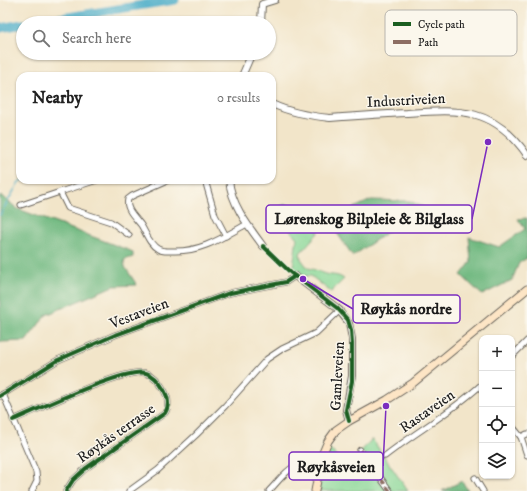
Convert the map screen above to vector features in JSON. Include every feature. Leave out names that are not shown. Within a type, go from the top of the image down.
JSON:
[{"type":"main road","points":[[348,420],[387,400],[413,383],[527,289]]},
{"type":"main road","name":"Gamleveien","points":[[315,491],[319,464],[331,435],[348,420]]},
{"type":"street","points":[[261,16],[262,2],[275,0]]},
{"type":"street","points":[[244,72],[249,60]]},
{"type":"street","name":"Industriveien","points":[[276,106],[293,112],[330,118],[441,111],[471,113],[493,122],[507,131],[527,155]]},
{"type":"street","points":[[21,206],[85,184]]},
{"type":"street","points":[[159,184],[132,196],[127,202],[128,208],[152,244],[163,251],[187,251],[211,244],[247,224]]},
{"type":"street","points":[[205,184],[215,215],[226,236]]},
{"type":"street","points":[[230,184],[235,200],[247,224],[263,246]]},
{"type":"street","points":[[60,192],[68,208],[111,222],[129,235]]},
{"type":"street","name":"Gamleveien","points":[[295,276],[340,310],[348,320],[352,334],[352,381],[346,410],[348,420]]},
{"type":"street","name":"Vestaveien","points":[[2,395],[58,360],[115,335],[224,295],[250,288],[286,282],[295,276]]},
{"type":"street","points":[[129,491],[162,467],[196,435],[225,406],[267,359],[282,348],[316,333],[340,310]]},
{"type":"street","points":[[515,353],[527,341]]},
{"type":"street","name":"Røykås terrasse","points":[[13,420],[87,389],[133,373],[146,373],[160,385],[168,399],[168,407],[165,413],[85,469],[76,477],[66,491]]},
{"type":"street","name":"Rastaveien","points":[[386,456],[404,441],[452,410],[479,387]]},
{"type":"street","points":[[2,395],[36,472],[36,481],[32,491]]},
{"type":"street","points":[[515,430],[521,437],[527,455]]},
{"type":"street","points":[[521,437],[527,434]]},
{"type":"street","points":[[360,450],[390,491]]},
{"type":"street","points":[[269,491],[291,467],[306,462],[319,464]]},
{"type":"street","points":[[475,478],[483,491]]},
{"type":"green space","points":[[0,195],[18,209],[131,251],[133,253],[133,257],[124,260],[125,267],[137,285],[113,286],[46,315],[26,341],[0,342]]},
{"type":"green space","points":[[371,200],[410,201],[430,210],[406,219],[353,256],[328,220]]},
{"type":"green space","points":[[286,204],[290,206],[303,226],[313,222],[319,223],[318,233],[300,253],[301,259],[308,268],[342,277],[344,279],[331,292],[311,276],[302,276],[293,267],[297,238],[274,212],[277,208]]},
{"type":"green space","points":[[527,218],[527,258],[519,263],[512,280],[482,295],[461,275],[471,262],[469,237],[499,247],[525,229],[518,219]]},
{"type":"green space","points":[[372,439],[408,491],[317,491],[328,448],[348,466]]},
{"type":"green space","points":[[462,481],[468,491],[442,491]]},
{"type":"waterway","points":[[74,16],[175,0]]},
{"type":"waterway","points":[[0,28],[16,25]]},
{"type":"waterway","points":[[0,215],[18,184]]},
{"type":"marked path","points":[[360,450],[390,491]]},
{"type":"cycle path","points":[[263,246],[291,273],[337,308],[348,320],[351,330],[352,344],[352,381],[346,410],[349,421]]},
{"type":"cycle path","points":[[0,396],[58,360],[115,335],[230,293],[286,282],[295,276]]},
{"type":"cycle path","points":[[13,420],[81,390],[120,376],[146,373],[154,377],[161,385],[168,401],[168,407],[165,413],[85,469],[73,480],[66,491]]},
{"type":"place","name":"Lørenskog Bilpleie & Bilglass","points":[[488,142]]},
{"type":"place","name":"Røykås nordre","points":[[303,279]]},
{"type":"place","name":"Røykåsveien","points":[[386,406]]}]
